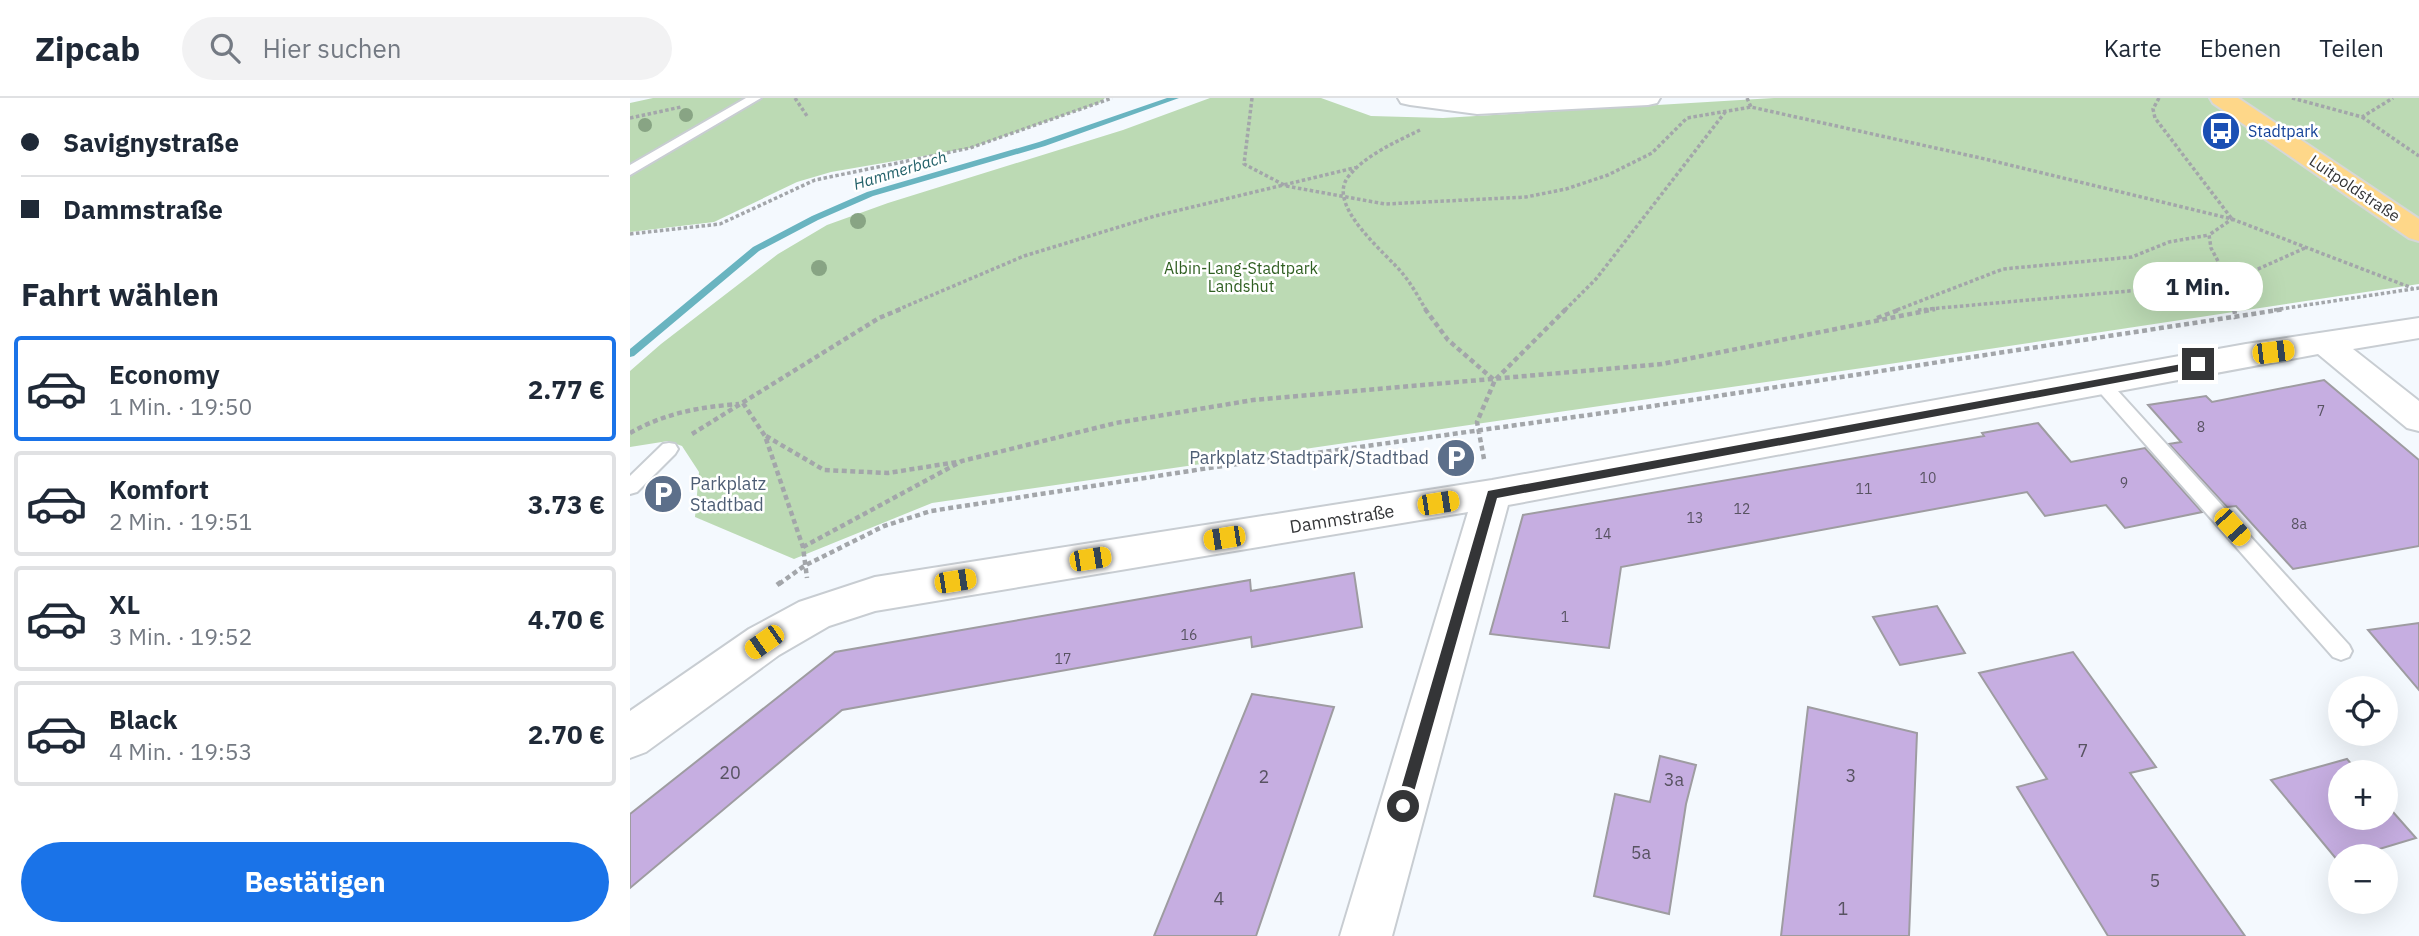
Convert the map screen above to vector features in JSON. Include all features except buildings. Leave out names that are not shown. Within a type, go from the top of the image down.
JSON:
[{"type":"main road","name":"Luitpoldstraße","points":[[2222,98],[2419,232]]},
{"type":"street","points":[[1410,98],[1477,107],[1648,98]]},
{"type":"street","name":"Dammstraße","points":[[630,737],[764,642],[814,614],[875,594],[1492,494],[2246,355],[2327,345],[2419,328]]},
{"type":"street","points":[[2327,345],[2419,419]]},
{"type":"street","points":[[1366,936],[1492,494]]},
{"type":"lane","points":[[630,171],[755,98]]},
{"type":"lane","points":[[2101,383],[2341,651]]},
{"type":"lane","points":[[630,487],[669,449]]},
{"type":"path","points":[[795,98],[807,116]]},
{"type":"path","points":[[630,234],[720,224],[815,180],[970,148],[1112,98]]},
{"type":"path","points":[[1252,98],[1244,164],[1286,186],[1342,198],[1385,204],[1487,201],[1566,189],[1608,175],[1652,153],[1687,118],[1751,107],[1985,159],[2232,219],[2418,289]]},
{"type":"path","points":[[1747,98],[1751,107]]},
{"type":"path","points":[[2159,98],[2153,109],[2155,118],[2232,219]]},
{"type":"path","points":[[2292,98],[2362,117],[2419,156]]},
{"type":"path","points":[[2362,117],[2393,98]]},
{"type":"path","points":[[630,118],[689,106]]},
{"type":"path","points":[[1477,107],[1443,118],[1358,167],[1347,177],[1342,188],[1342,198],[1363,232],[1403,275],[1443,334],[1495,380]]},
{"type":"path","points":[[1492,494],[1477,429],[1495,380],[1596,279],[1727,111]]},
{"type":"path","points":[[669,449],[879,318],[1024,256],[1155,216],[1358,167]]},
{"type":"path","points":[[1860,325],[2003,269],[2132,257],[2169,242],[2209,235],[2232,219]]},
{"type":"path","points":[[2209,235],[2211,248],[2229,282],[2246,355]]},
{"type":"path","points":[[765,436],[824,470],[888,474],[962,461],[1116,424],[1253,400],[1662,365],[1860,325],[1919,310],[2229,282],[2305,247]]},
{"type":"path","points":[[772,589],[804,566],[884,526],[931,511],[1477,429],[1646,407],[2418,289]]},
{"type":"path","points":[[630,433],[653,419],[684,408],[743,403]]},
{"type":"path","points":[[743,403],[765,436],[803,547],[814,614]]},
{"type":"path","points":[[803,547],[962,461]]},
{"type":"green space","points":[[653,98],[1105,98],[1099,103],[970,148],[831,172],[797,182],[714,222],[630,232],[630,103]]},
{"type":"green space","name":"Albin-Lang-Stadtpark Landshut","points":[[1210,98],[1321,98],[1371,116],[1443,118],[1774,98],[2419,98],[2419,284],[932,503],[794,559],[695,517],[699,472],[682,446],[668,441],[630,447],[630,371],[778,254],[827,225],[888,203],[1123,130]]},
{"type":"waterway","name":"Hammerbach","points":[[630,354],[756,249],[815,218],[870,194],[1042,144],[1175,98]]},
{"type":"place","name":"Stadtpark","points":[[2221,131]]},
{"type":"place","name":"Parkplatz Stadtpark/Stadtbad","points":[[1456,458]]},
{"type":"place","name":"Parkplatz Stadtbad","points":[[663,494]]},
{"type":"route","points":[[1403,806],[1492,494],[2198,364]]}]
